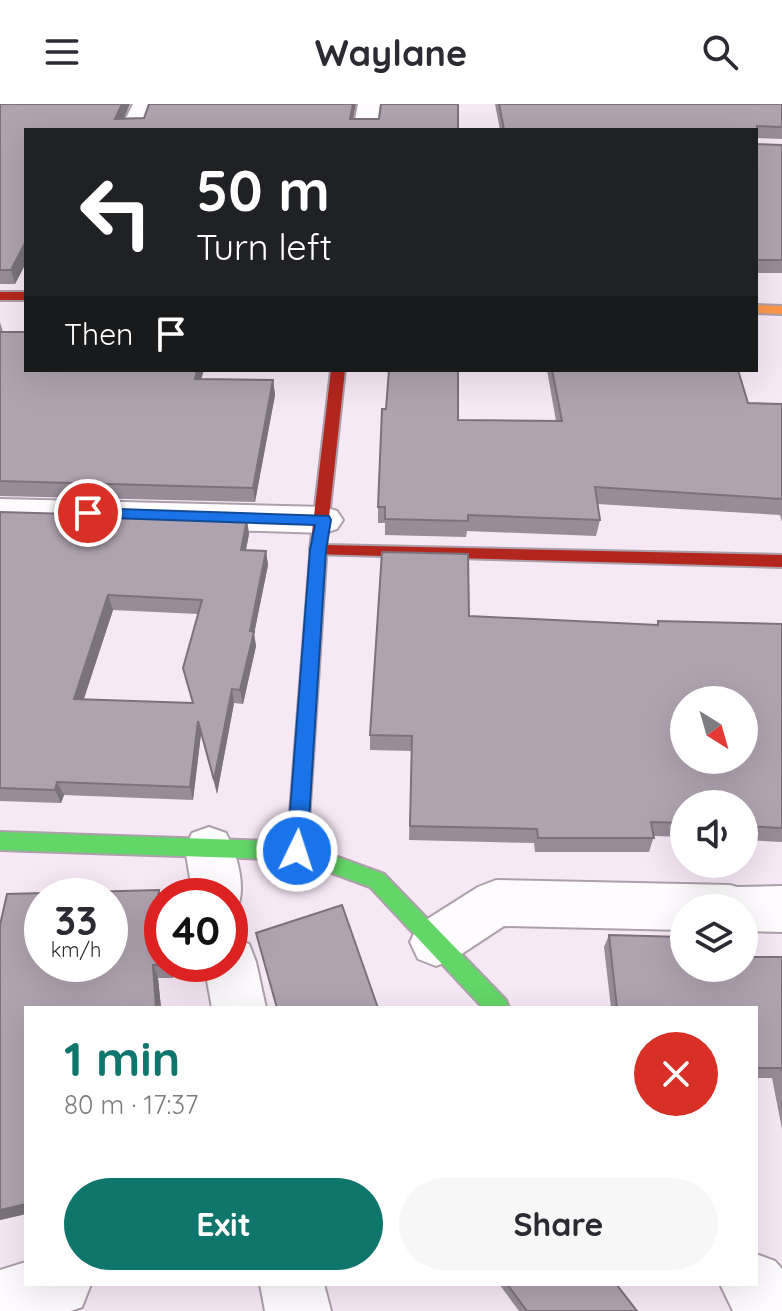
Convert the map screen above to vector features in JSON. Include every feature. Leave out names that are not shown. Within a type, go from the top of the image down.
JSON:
[{"type":"street","points":[[133,128],[144,104]]},
{"type":"street","points":[[365,128],[369,104]]},
{"type":"street","points":[[0,296],[24,296]]},
{"type":"street","points":[[758,309],[782,310]]},
{"type":"street","points":[[297,851],[321,535],[338,372]]},
{"type":"street","points":[[0,511],[321,535],[782,561]]},
{"type":"street","points":[[0,841],[297,851],[377,880],[496,1006]]},
{"type":"street","points":[[209,848],[215,878]]},
{"type":"street","points":[[436,942],[496,903],[670,907]]},
{"type":"street","points":[[758,908],[782,909]]},
{"type":"street","points":[[234,982],[239,1006]]},
{"type":"street","points":[[0,1302],[52,1286]]},
{"type":"street","points":[[292,1286],[298,1311]]},
{"type":"street","points":[[754,1286],[776,1311]]},
{"type":"building","points":[[0,104],[122,104],[115,119],[144,118],[149,104],[353,104],[350,119],[379,119],[381,104],[458,104],[458,128],[24,128],[24,245],[11,270],[0,270]]},
{"type":"building","points":[[499,104],[782,104],[782,127],[504,128]]},
{"type":"building","points":[[758,144],[782,145],[782,260],[758,260]]},
{"type":"building","points":[[0,332],[24,332],[24,372],[197,372],[195,379],[273,380],[253,488],[0,481]]},
{"type":"building","points":[[389,372],[458,372],[458,420],[562,421],[552,372],[739,372],[748,403],[782,404],[782,499],[595,487],[600,520],[468,515],[468,521],[385,519],[385,507],[378,507],[382,409],[386,409]]},
{"type":"building","points":[[0,512],[247,519],[241,550],[266,551],[250,631],[254,632],[240,690],[232,689],[214,780],[198,721],[190,787],[57,782],[55,790],[0,788]],"holes":[[[108,595],[202,600],[183,668],[193,703],[74,699]]]},
{"type":"building","points":[[382,552],[468,554],[469,616],[658,625],[658,621],[782,624],[782,828],[758,827],[758,790],[670,790],[670,823],[651,822],[654,838],[538,838],[537,829],[410,826],[412,736],[370,735]]},
{"type":"building","points":[[144,890],[144,982],[154,982],[156,1006],[24,1006],[24,1204],[0,1210],[0,925],[7,894],[24,894],[24,982],[128,982],[128,891]]},
{"type":"building","points":[[342,905],[377,1006],[276,1006],[256,933]]},
{"type":"building","points":[[609,935],[670,937],[670,982],[758,982],[758,957],[782,957],[782,1071],[781,1068],[758,1068],[758,1006],[617,1006]]},
{"type":"building","points":[[508,1286],[618,1286],[637,1311],[527,1311]]},
{"type":"traffic: fast","points":[[0,841],[297,851],[377,880],[496,1006]]},
{"type":"traffic: slow","points":[[758,309],[782,310]]},
{"type":"traffic: slow","points":[[297,851],[319,544]]},
{"type":"traffic: jam","points":[[0,296],[24,296]]},
{"type":"traffic: jam","points":[[319,544],[338,372]]},
{"type":"traffic: jam","points":[[318,550],[782,561]]},
{"type":"route","points":[[88,513],[324,520],[318,550],[297,851]]}]
